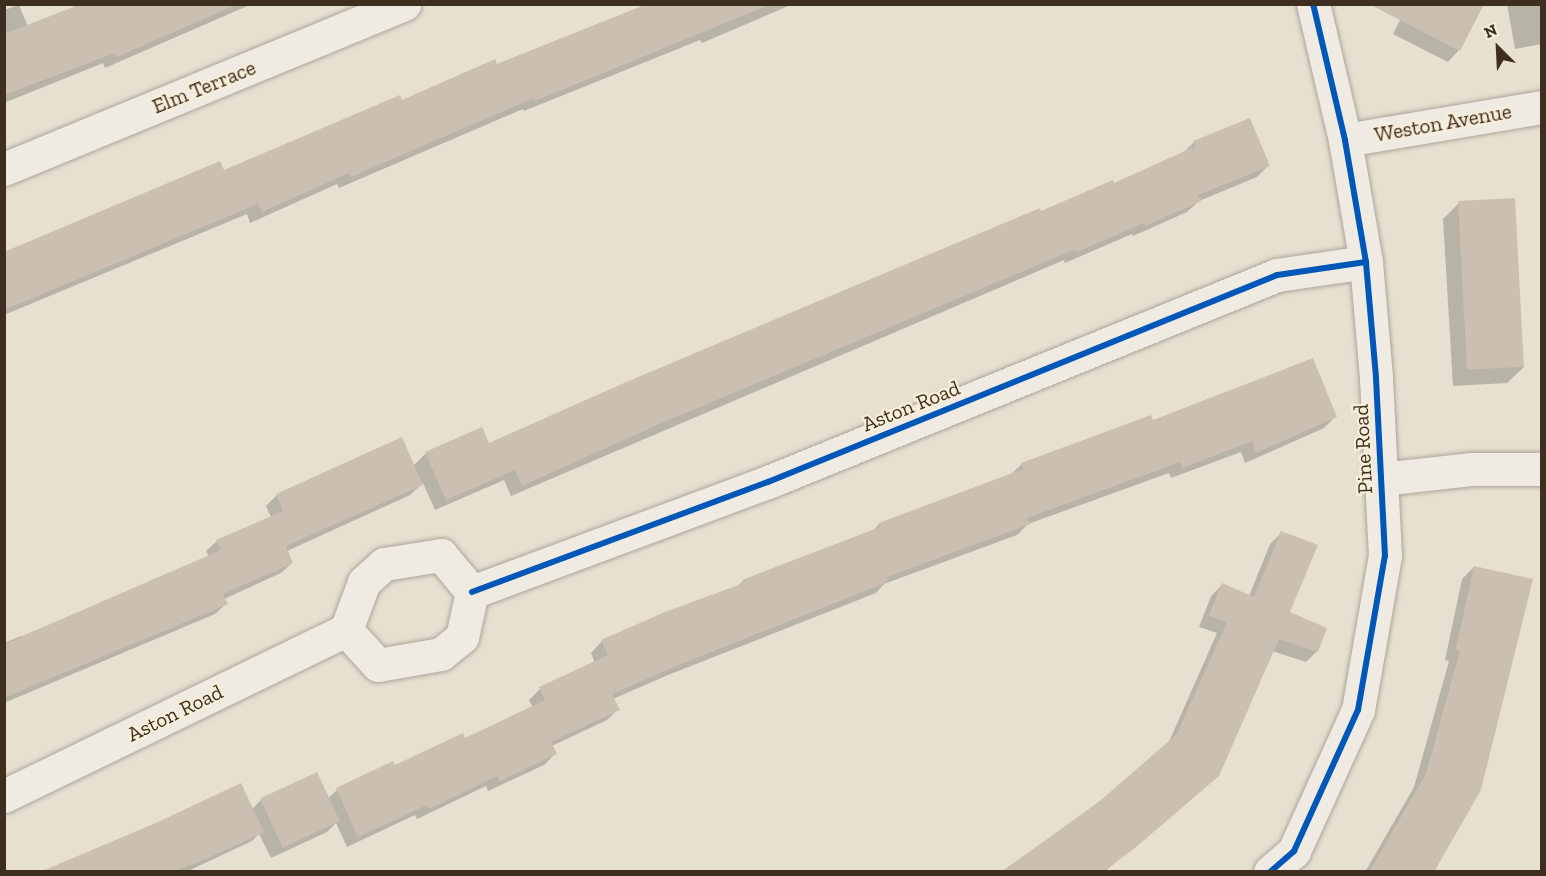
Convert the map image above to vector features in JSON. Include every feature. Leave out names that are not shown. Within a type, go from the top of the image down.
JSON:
[{"type":"street","name":"Elm Terrace","points":[[4,169],[404,4]]},
{"type":"street","name":"Pine Road","points":[[1270,872],[1294,851],[1358,710],[1385,556],[1376,377],[1366,262],[1345,140],[1313,4]]},
{"type":"street","name":"Weston Avenue","points":[[1345,140],[1542,106]]},
{"type":"street","name":"Aston Road","points":[[472,592],[768,482],[1277,275],[1366,262]]},
{"type":"street","points":[[1381,478],[1472,469],[1542,469]]},
{"type":"street","points":[[441,555],[472,592],[462,637],[441,654],[378,665],[346,630],[364,582],[384,564],[441,555]]},
{"type":"street","name":"Aston Road","points":[[4,796],[346,630]]},
{"type":"building","points":[[81,4],[238,4],[117,57],[115,53],[4,95],[4,34]]},
{"type":"building","points":[[647,4],[769,5],[535,101],[534,98],[351,177],[349,173],[262,212],[258,204],[4,310],[4,252],[220,161],[224,170],[400,95],[402,100],[495,59],[497,64]]},
{"type":"building","points":[[1369,4],[1484,4],[1460,51]]},
{"type":"building","points":[[1250,118],[1270,166],[1198,195],[1201,201],[1145,226],[1144,223],[1077,252],[1076,249],[657,425],[522,486],[515,470],[446,500],[425,452],[482,427],[489,443],[624,383],[1040,208],[1041,211],[1113,180],[1114,183],[1196,146],[1193,141]]},
{"type":"building","points":[[1515,198],[1524,367],[1467,370],[1458,201]]},
{"type":"building","points":[[1313,358],[1337,417],[1256,453],[1252,441],[1182,468],[1180,462],[1027,518],[1030,524],[887,577],[888,582],[681,664],[612,694],[620,710],[551,742],[557,754],[500,781],[497,776],[429,809],[427,805],[358,837],[336,788],[393,761],[395,765],[463,733],[465,738],[545,700],[539,687],[608,655],[601,640],[665,612],[744,583],[742,580],[880,527],[879,523],[1023,469],[1021,463],[1151,415],[1153,420]]},
{"type":"building","points":[[402,437],[423,485],[286,546],[293,563],[223,594],[228,604],[4,698],[4,644],[221,550],[216,540],[283,511],[276,494]]},
{"type":"building","points":[[1281,531],[1318,545],[1290,612],[1327,628],[1318,652],[1279,639],[1219,776],[1135,848],[1102,872],[1002,872],[1101,800],[1177,734],[1227,622],[1209,616],[1222,583],[1254,597]]},
{"type":"building","points":[[1474,566],[1533,579],[1481,790],[1434,872],[1369,872],[1426,774],[1460,650],[1456,649]]},
{"type":"building","points":[[317,772],[340,821],[283,848],[260,799]]},
{"type":"building","points":[[241,783],[264,832],[206,859],[172,872],[40,872],[158,822]]},
{"type":"cycle path","points":[[1270,872],[1294,851],[1358,710],[1385,556],[1376,377],[1366,262],[1345,140],[1313,4]]},
{"type":"cycle path","points":[[472,592],[768,482],[1277,275],[1366,262]]}]
